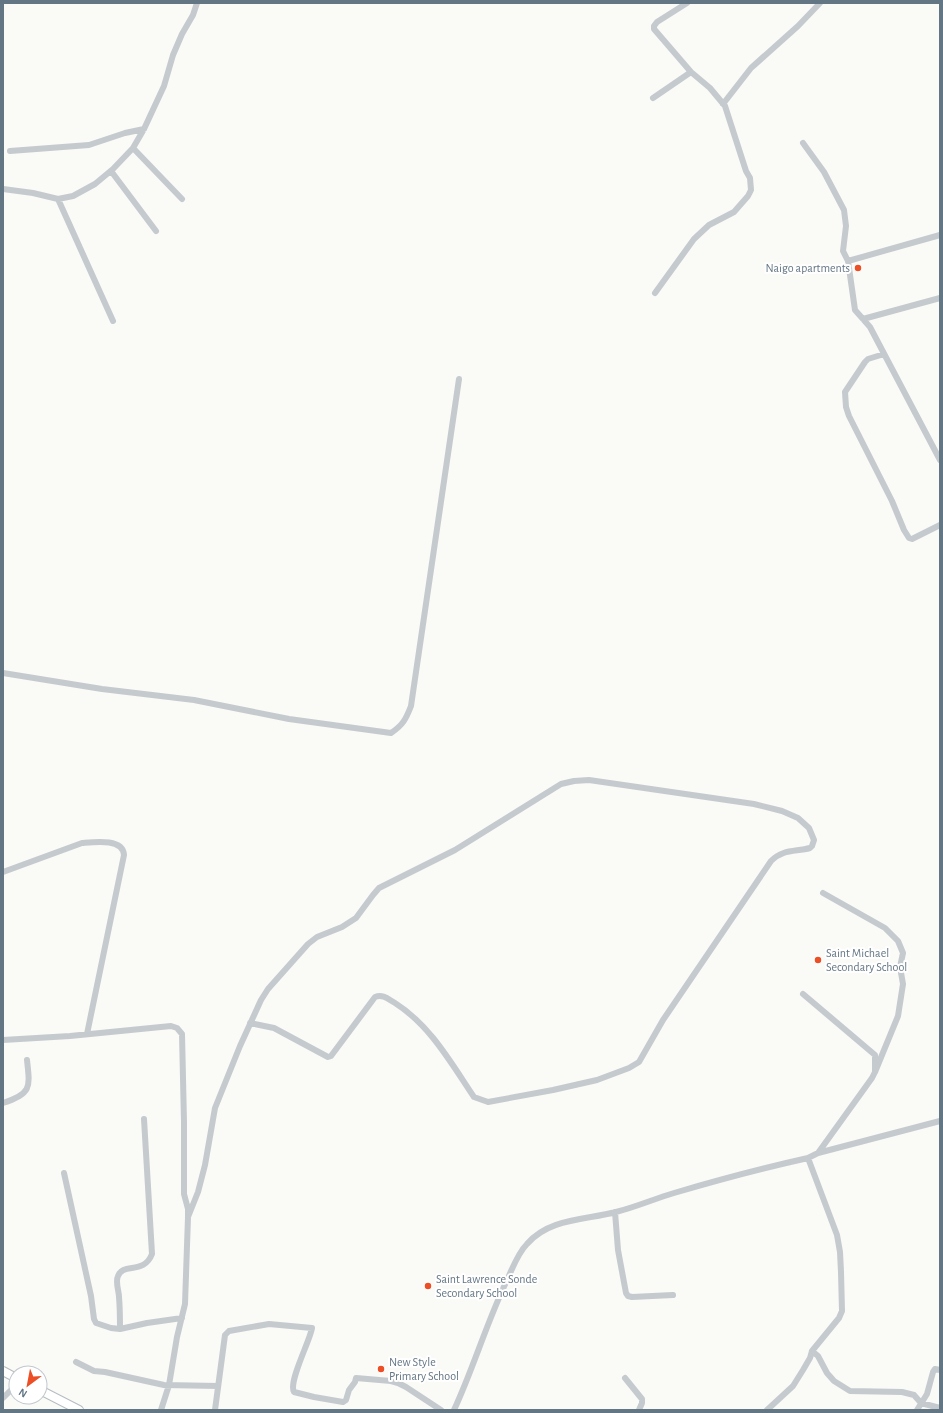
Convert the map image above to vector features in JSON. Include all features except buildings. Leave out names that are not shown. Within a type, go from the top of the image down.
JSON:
[{"type":"main road","points":[[48,1394],[79,1410]]},
{"type":"street","points":[[3,189],[33,193],[58,199],[73,196],[95,184],[124,159],[144,130],[164,86],[173,55],[193,15],[197,3]]},
{"type":"street","points":[[655,293],[694,239],[709,225],[734,212],[748,196],[751,190],[750,178],[746,171],[725,106],[710,88],[691,72],[654,29],[657,22],[687,3]]},
{"type":"street","points":[[723,104],[751,68],[798,26],[820,3]]},
{"type":"street","points":[[653,98],[691,72]]},
{"type":"street","points":[[10,152],[89,146],[126,133],[144,130]]},
{"type":"street","points":[[803,143],[824,172],[844,210],[846,226],[844,251],[848,261],[855,310],[870,327],[940,460]]},
{"type":"street","points":[[133,148],[182,199]]},
{"type":"street","points":[[111,171],[156,231]]},
{"type":"street","points":[[58,199],[113,321]]},
{"type":"street","points":[[848,261],[940,235]]},
{"type":"street","points":[[863,319],[940,298]]},
{"type":"street","points":[[884,354],[868,359],[849,385],[845,396],[849,416],[892,501],[906,535],[912,539],[940,525]]},
{"type":"street","points":[[3,673],[102,689],[194,700],[289,719],[391,733],[400,728],[411,706],[460,379]]},
{"type":"street","points":[[188,1217],[198,1192],[205,1165],[215,1108],[240,1046],[250,1023],[261,1000],[268,989],[308,944],[317,937],[342,927],[356,918],[380,888],[468,842],[561,784],[574,781],[589,780],[754,804],[792,815],[804,823],[812,834],[814,840],[810,848],[784,852],[771,861],[663,1020],[639,1062],[629,1068],[597,1080],[504,1100],[488,1102],[483,1101],[474,1097],[426,1027],[402,1007],[385,996],[375,997],[331,1056],[328,1057],[274,1028],[250,1023]]},
{"type":"street","points":[[3,872],[82,843],[95,842],[112,844],[120,846],[124,851],[87,1034]]},
{"type":"street","points":[[818,1152],[876,1072],[898,1016],[903,984],[900,967],[903,953],[898,941],[885,928],[822,893]]},
{"type":"street","points":[[803,994],[875,1055],[876,1072]]},
{"type":"street","points":[[3,1040],[171,1026],[177,1028],[182,1034],[184,1194],[188,1209],[185,1304],[177,1337],[170,1385],[161,1410]]},
{"type":"street","points":[[3,1103],[21,1096],[28,1088],[27,1060]]},
{"type":"street","points":[[120,1329],[118,1275],[121,1271],[143,1266],[149,1261],[152,1254],[144,1119]]},
{"type":"street","points":[[454,1410],[467,1382],[498,1298],[519,1255],[526,1244],[547,1228],[570,1220],[615,1212],[705,1184],[808,1158],[818,1152],[940,1121]]},
{"type":"street","points":[[767,1410],[793,1386],[812,1351],[839,1318],[842,1307],[840,1252],[837,1235],[808,1158]]},
{"type":"street","points":[[64,1173],[92,1296],[94,1319],[96,1322],[111,1328],[120,1329],[182,1318]]},
{"type":"street","points":[[615,1212],[618,1250],[626,1293],[628,1296],[673,1295]]},
{"type":"street","points":[[215,1410],[225,1335],[229,1331],[269,1324],[310,1327],[312,1329],[294,1380],[292,1390],[294,1392],[343,1402],[346,1400],[349,1390],[356,1378],[391,1381],[406,1387],[441,1410]]},
{"type":"street","points":[[812,1351],[818,1356],[834,1381],[844,1388],[857,1392],[902,1392],[914,1395],[922,1403],[940,1408]]},
{"type":"street","points":[[76,1362],[94,1371],[164,1385],[218,1386]]},
{"type":"street","points":[[917,1410],[928,1394],[933,1372],[935,1369],[940,1370]]},
{"type":"street","points":[[625,1378],[642,1399],[639,1410]]},
{"type":"place","name":"Naigo apartments","points":[[858,268]]},
{"type":"place","name":"Saint Michael Secondary School","points":[[818,960]]},
{"type":"place","name":"Saint Lawrence Sonde Secondary School","points":[[428,1286]]},
{"type":"place","name":"New Style Primary School","points":[[381,1369]]}]
